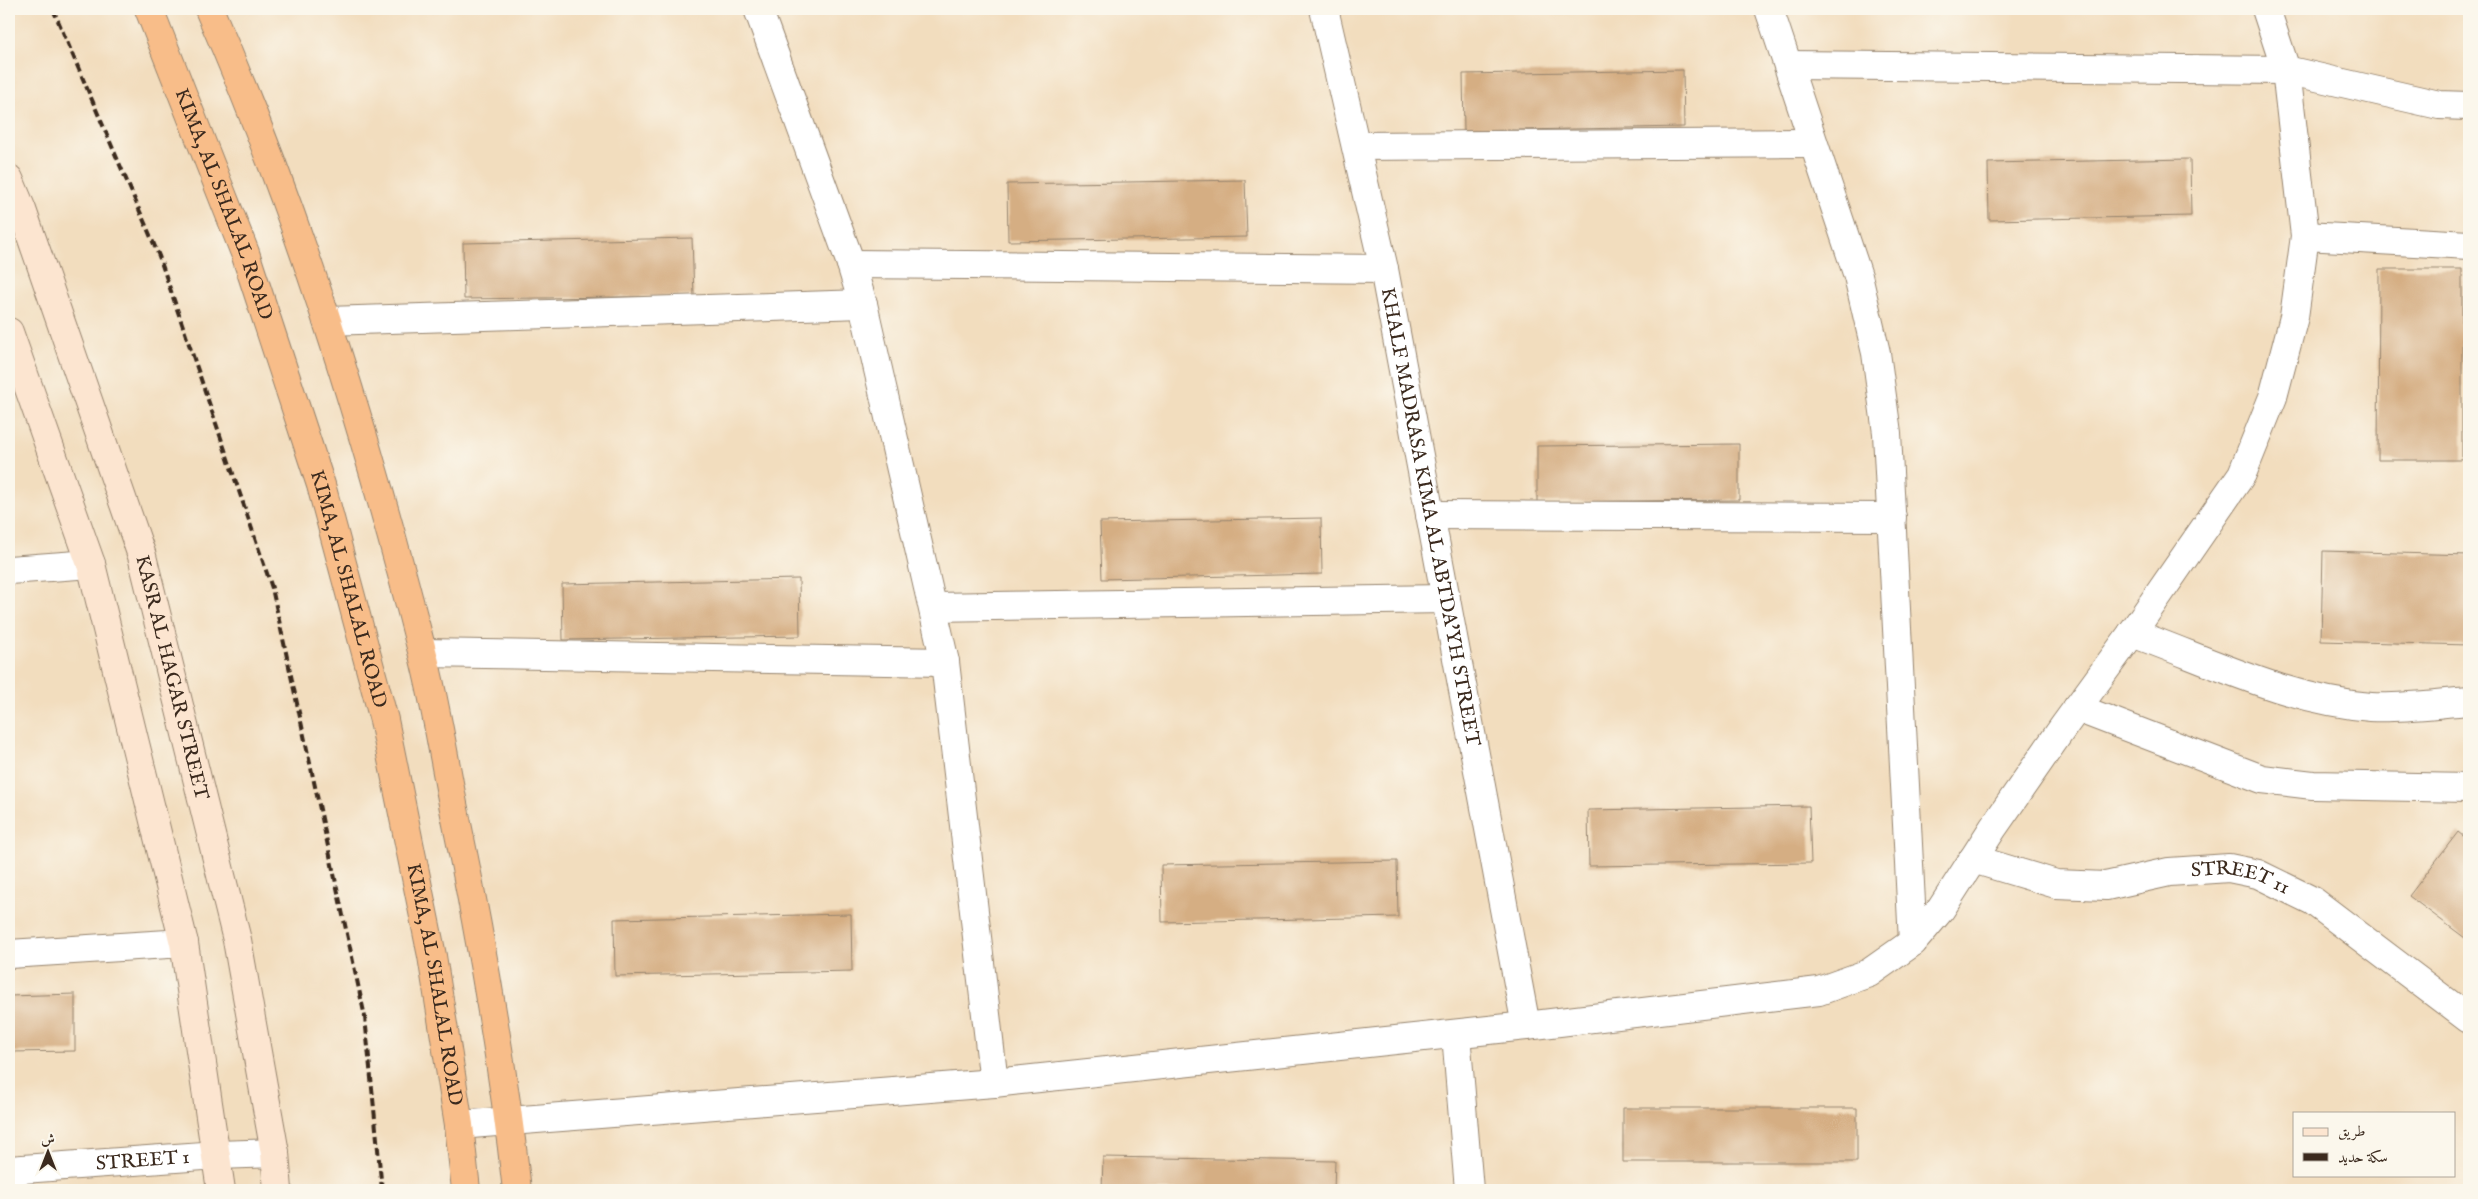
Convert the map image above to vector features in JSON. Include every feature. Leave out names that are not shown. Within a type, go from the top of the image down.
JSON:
[{"type":"highway","name":"KIMA, AL SHALAL ROAD","points":[[149,9],[244,253],[323,494],[384,720],[432,956],[459,1125],[466,1190]]},
{"type":"highway","points":[[209,9],[244,88],[327,321],[376,483],[423,654],[482,944],[510,1121],[517,1190]]},
{"type":"main road","name":"KASR AL HAGAR STREET","points":[[9,179],[22,210],[142,556],[236,940],[275,1153],[278,1190]]},
{"type":"main road","points":[[9,332],[91,564],[184,943],[221,1190]]},
{"type":"street","points":[[758,9],[851,264],[863,304],[933,607],[945,662],[994,1083]]},
{"type":"street","name":"KHALF MADRASA KIMA AL ABTDA'YH STREET","points":[[1324,9],[1384,269],[1526,1026]]},
{"type":"street","points":[[1769,9],[1858,276],[1876,353],[1887,433],[1913,942]]},
{"type":"street","points":[[459,1125],[994,1083],[1456,1034],[1818,991],[1869,973],[1913,942],[1941,909],[1973,859],[2077,708],[2132,633],[2242,474],[2273,397],[2292,326],[2305,236],[2286,70],[2266,9]]},
{"type":"street","points":[[1788,65],[2286,70],[2439,105],[2469,106]]},
{"type":"street","points":[[1356,146],[1813,143]]},
{"type":"street","points":[[2305,236],[2469,245]]},
{"type":"street","points":[[851,264],[1384,269]]},
{"type":"street","points":[[327,321],[863,304]]},
{"type":"street","points":[[1430,515],[1892,517]]},
{"type":"street","points":[[9,570],[91,564]]},
{"type":"street","points":[[933,607],[1446,599]]},
{"type":"street","points":[[2132,633],[2188,653],[2246,678],[2308,696],[2372,707],[2469,701]]},
{"type":"street","points":[[423,654],[945,662]]},
{"type":"street","points":[[2077,708],[2262,779],[2313,785],[2469,788]]},
{"type":"street","name":"STREET 11","points":[[1973,859],[2056,884],[2106,886],[2169,872],[2229,868],[2258,874],[2313,901],[2469,1019]]},
{"type":"street","points":[[9,954],[184,943]]},
{"type":"street","points":[[1456,1034],[1469,1190]]},
{"type":"street","name":"STREET 1","points":[[9,1170],[217,1155],[275,1153]]},
{"type":"building","points":[[1683,70],[1684,127],[1464,131],[1463,74]]},
{"type":"building","points":[[2190,159],[2191,216],[1989,220],[1988,163]]},
{"type":"building","points":[[1245,180],[1247,237],[1008,241],[1007,184]]},
{"type":"building","points":[[692,238],[694,296],[464,299],[463,243]]},
{"type":"building","points":[[2379,269],[2462,269],[2462,460],[2378,460]]},
{"type":"building","points":[[1739,444],[1739,500],[1537,502],[1537,446]]},
{"type":"building","points":[[1321,518],[1322,574],[1102,579],[1100,522]]},
{"type":"building","points":[[2323,551],[2469,555],[2469,645],[2321,641]]},
{"type":"building","points":[[799,579],[800,636],[563,640],[562,584]]},
{"type":"building","points":[[1809,806],[1811,863],[1589,866],[1588,810]]},
{"type":"building","points":[[2458,832],[2469,841],[2469,941],[2409,896]]},
{"type":"building","points":[[1397,861],[1398,917],[1162,922],[1161,865]]},
{"type":"building","points":[[851,914],[852,971],[615,976],[614,919]]},
{"type":"building","points":[[75,994],[75,1051],[9,1052],[9,996]]},
{"type":"building","points":[[1623,1108],[1857,1108],[1857,1162],[1623,1162]]},
{"type":"building","points":[[1103,1157],[1335,1161],[1334,1190],[1102,1190]]},
{"type":"railway","points":[[53,9],[159,256],[272,588],[365,1017],[382,1190]]}]
